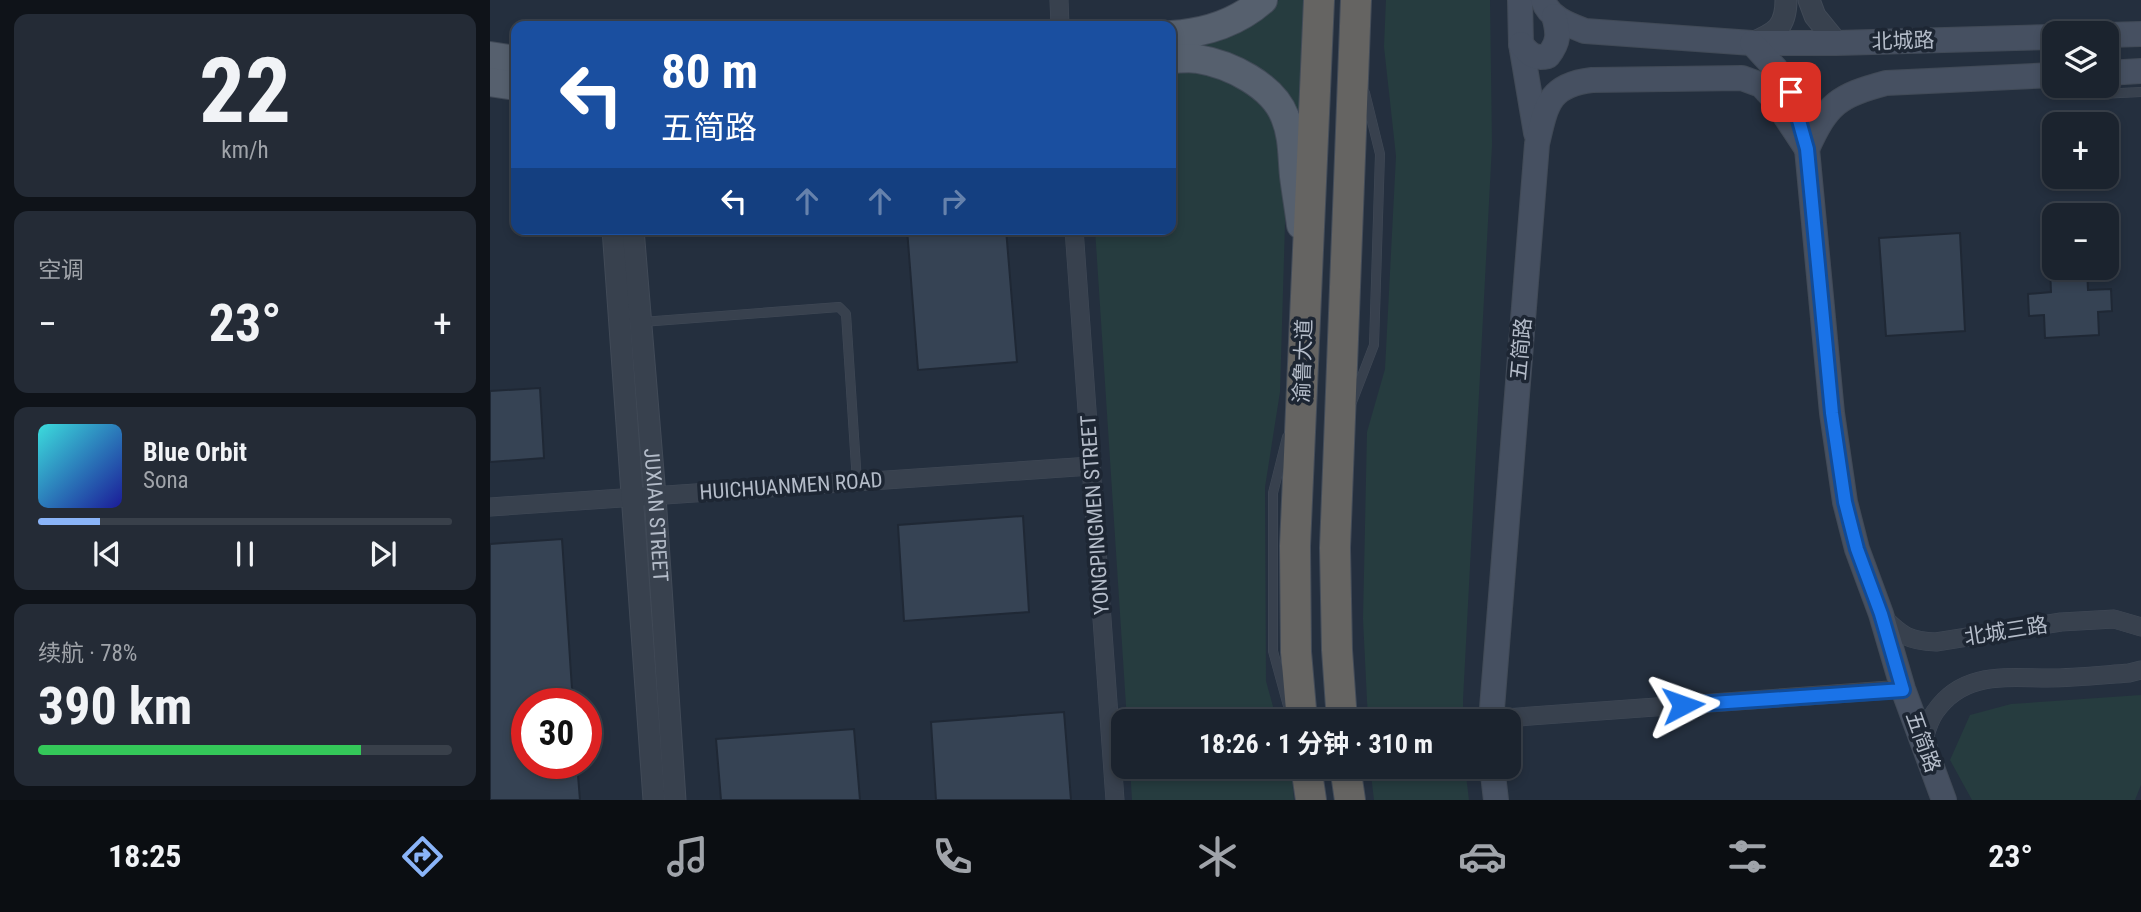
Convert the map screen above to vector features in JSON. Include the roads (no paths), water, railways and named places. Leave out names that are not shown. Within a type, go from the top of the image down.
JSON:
[{"type":"highway","name":"渝鲁大道","points":[[1301,709],[1296,652],[1295,546],[1318,0]]},
{"type":"highway","name":"渝鲁大道","points":[[1341,709],[1335,548],[1356,0]]},
{"type":"highway","points":[[1308,779],[1311,800]]},
{"type":"highway","points":[[1347,779],[1350,800]]},
{"type":"main road","points":[[1176,35],[1194,33],[1230,22],[1263,0]]},
{"type":"main road","name":"五简路","points":[[1520,0],[1521,44],[1538,144]]},
{"type":"main road","points":[[1521,44],[1529,55],[1540,58],[1548,56],[1558,43],[1558,32],[1549,8]]},
{"type":"main road","points":[[1549,8],[1570,26],[1585,31],[1752,43]]},
{"type":"main road","points":[[2119,35],[2141,34]]},
{"type":"main road","name":"北城路","points":[[1752,43],[2042,37]]},
{"type":"main road","name":"五简路","points":[[1752,43],[1775,68],[1791,92],[1807,149],[1838,460],[1845,502],[1857,549],[1881,614],[1903,690],[1944,800]]},
{"type":"main road","points":[[490,56],[511,59]]},
{"type":"main road","points":[[1176,59],[1195,58],[1220,63],[1245,75],[1269,94],[1285,115],[1292,143],[1307,267]]},
{"type":"main road","points":[[2119,72],[2141,71]]},
{"type":"main road","name":"北城路","points":[[1807,149],[1819,121],[1841,99],[1862,90],[1886,83],[2042,76]]},
{"type":"main road","name":"五简路","points":[[1492,709],[1538,144],[1545,108],[1553,95],[1576,82],[1742,78],[1761,85],[1774,99],[1807,149]]},
{"type":"main road","points":[[490,82],[511,85]]},
{"type":"main road","points":[[1494,779],[1496,800]]},
{"type":"street","points":[[1059,0],[1060,21]]},
{"type":"street","points":[[1752,43],[1770,36],[1781,27],[1786,13],[1786,0]]},
{"type":"street","points":[[1809,0],[1815,16],[1837,43]]},
{"type":"street","name":"JUXIAN STREET","points":[[613,235],[654,800]]},
{"type":"street","name":"JUXIAN STREET","points":[[633,235],[655,496],[675,800]]},
{"type":"street","name":"YONGPINGMEN STREET","points":[[1074,235],[1115,800]]},
{"type":"street","name":"HUICHUANMEN ROAD","points":[[490,507],[1091,466]]},
{"type":"street","name":"北城三路","points":[[1881,614],[1898,633],[1910,639],[1936,642],[2114,619],[2141,627]]},
{"type":"street","name":"北城三路","points":[[1923,742],[1934,713],[1950,694],[1968,685],[1994,677],[2051,678],[2141,670]]},
{"type":"street","points":[[1521,718],[1903,690]]},
{"type":"lane","points":[[2024,77],[2042,81]]},
{"type":"lane","points":[[2119,93],[2141,92]]},
{"type":"lane","points":[[640,323],[839,307],[846,314],[857,482]]},
{"type":"lane","points":[[1289,709],[1273,651],[1273,493],[1302,377]]}]
